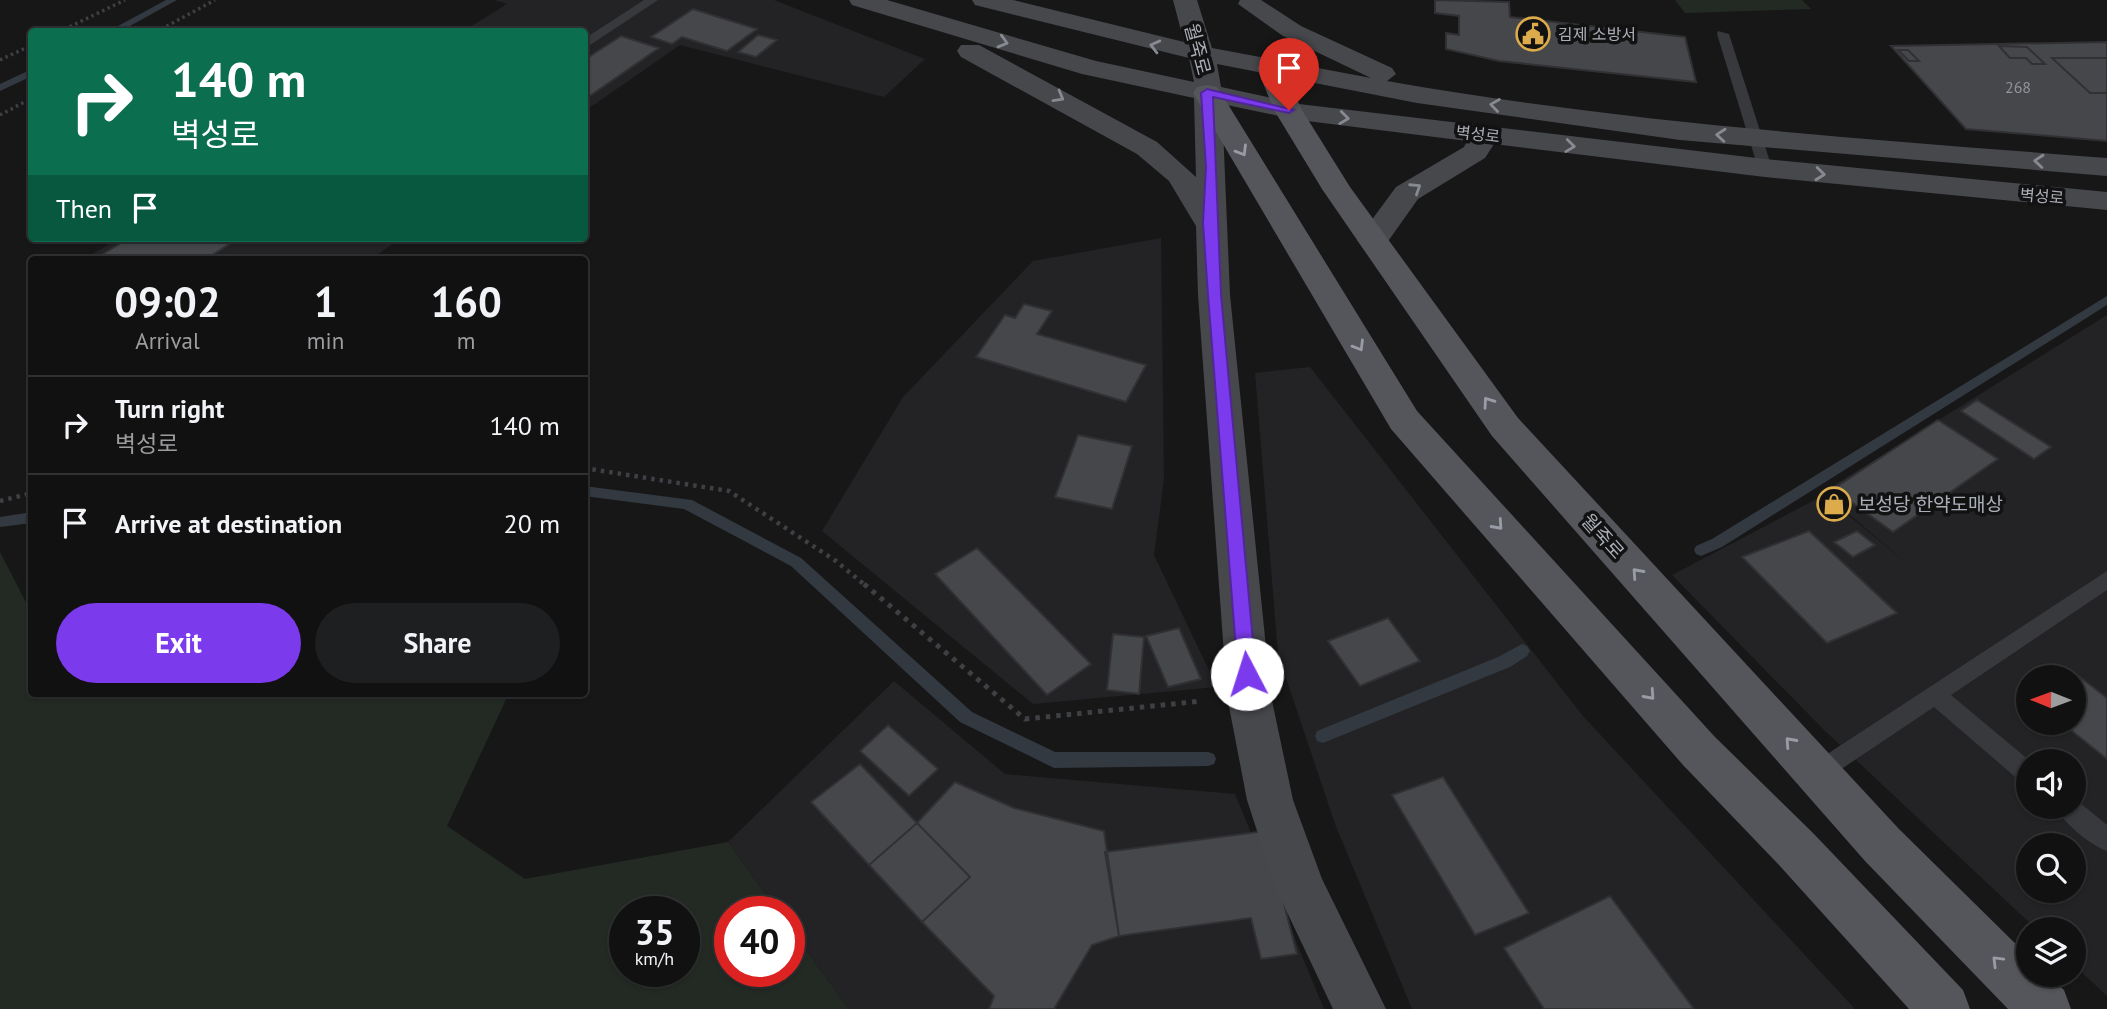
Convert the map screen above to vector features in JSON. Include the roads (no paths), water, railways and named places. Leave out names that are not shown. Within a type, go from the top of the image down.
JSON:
[{"type":"main road","name":"벽성로","points":[[861,0],[1091,68],[1203,74],[1270,68],[1681,132],[2107,167]]},
{"type":"main road","name":"벽성로","points":[[984,0],[1203,74],[1289,110],[1765,168],[2107,201]]},
{"type":"main road","name":"월죽로","points":[[1185,0],[1203,74],[1404,420],[1699,751],[1796,849],[1944,1009]]},
{"type":"main road","points":[[1249,2],[1292,31],[1350,60],[1444,97]]},
{"type":"main road","name":"월죽로","points":[[1249,2],[1270,68],[1289,110],[1337,189],[1505,427],[1882,845],[2045,1009]]},
{"type":"main road","points":[[1016,9],[1079,3]]},
{"type":"main road","points":[[890,10],[1049,92],[1147,148],[1180,176],[1210,223]]},
{"type":"main road","points":[[1203,74],[1212,167],[1210,223],[1249,696],[1269,800],[1301,889],[1360,1009]]},
{"type":"main road","points":[[1373,240],[1407,193],[1475,152],[1484,135]]},
{"type":"lane","points":[[588,42],[652,0]]},
{"type":"lane","points":[[1723,34],[1765,168]]},
{"type":"lane","points":[[1817,773],[2107,579]]},
{"type":"lane","points":[[1934,694],[2016,764]]},
{"type":"lane","points":[[2082,819],[2107,840]]},
{"type":"waterway","points":[[119,28],[173,0]]},
{"type":"waterway","points":[[0,88],[28,74]]},
{"type":"waterway","points":[[1701,550],[1717,543],[2107,300]]},
{"type":"waterway","points":[[588,492],[687,504],[796,562],[966,717],[1054,760],[1208,759]]},
{"type":"waterway","points":[[0,522],[28,518]]},
{"type":"waterway","points":[[1323,736],[1504,662],[1522,651]]},
{"type":"place","name":"김제 소방서","points":[[1533,34]]},
{"type":"place","name":"보성당 한약도매상","points":[[1834,504]]}]
